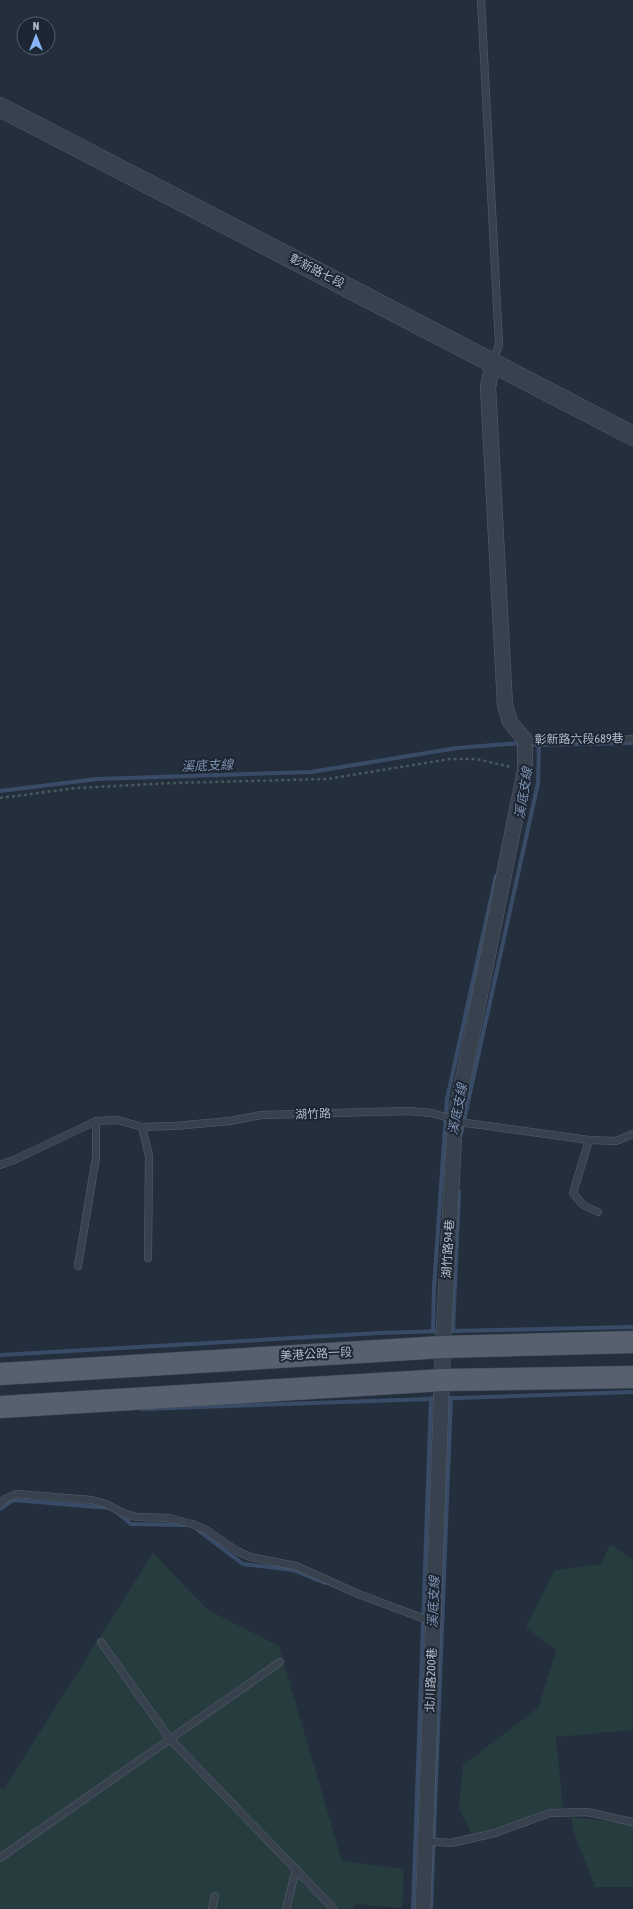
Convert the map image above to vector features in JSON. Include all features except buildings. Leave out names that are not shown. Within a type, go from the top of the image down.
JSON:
[{"type":"main road","name":"美港公路一段","points":[[0,1374],[443,1347],[633,1342]]},
{"type":"main road","points":[[0,1407],[443,1380],[633,1377]]},
{"type":"street","name":"彰新路七段","points":[[0,107],[633,436]]},
{"type":"street","points":[[493,363],[488,387],[505,705],[510,722],[525,740]]},
{"type":"street","name":"湖竹路94巷","points":[[443,1380],[443,1347],[455,1119],[525,770],[525,740]]},
{"type":"street","name":"北川路200巷","points":[[424,1909],[433,1622],[443,1380]]},
{"type":"lane","points":[[481,0],[498,344],[493,363]]},
{"type":"lane","name":"彰新路六段689巷","points":[[525,740],[633,739]]},
{"type":"lane","name":"湖竹路","points":[[0,1165],[14,1160],[96,1121],[118,1120],[142,1127],[230,1121],[261,1115],[384,1112],[432,1113],[466,1123],[589,1140],[616,1141],[633,1134]]},
{"type":"lane","points":[[78,1266],[96,1157],[96,1121]]},
{"type":"lane","points":[[142,1127],[148,1156],[148,1258]]},
{"type":"lane","points":[[589,1140],[573,1193],[583,1204],[598,1212]]},
{"type":"lane","points":[[0,1504],[5,1499],[17,1494],[92,1500],[106,1504],[125,1514],[137,1517],[169,1518],[192,1524],[206,1530],[237,1551],[250,1557],[296,1566],[358,1594],[433,1622]]},
{"type":"lane","points":[[101,1642],[170,1739],[334,1909]]},
{"type":"lane","points":[[0,1858],[280,1662]]},
{"type":"lane","points":[[426,1841],[451,1843],[495,1833],[550,1813],[587,1812],[633,1822]]},
{"type":"lane","points":[[286,1909],[296,1869]]},
{"type":"lane","points":[[212,1909],[215,1896]]},
{"type":"path","points":[[0,798],[77,788],[172,783],[327,779],[450,759],[476,759],[525,770]]},
{"type":"green space","points":[[610,1544],[633,1560],[633,1730],[556,1737],[563,1810],[473,1837],[459,1808],[463,1765],[539,1707],[556,1650],[526,1627],[555,1570],[601,1564]]},
{"type":"green space","points":[[153,1553],[208,1610],[279,1646],[342,1861],[404,1869],[402,1908],[355,1904],[353,1909],[0,1909],[0,1787],[4,1789]]},
{"type":"green space","points":[[571,1817],[633,1824],[633,1887],[595,1887],[574,1832]]},
{"type":"waterway","name":"溪底支線","points":[[0,791],[97,779],[311,772],[457,748],[521,743]]},
{"type":"waterway","points":[[539,745],[633,743]]},
{"type":"waterway","name":"溪底支線","points":[[461,1134],[538,783],[539,745],[528,744]]},
{"type":"waterway","points":[[433,1331],[434,1288],[447,1099],[496,876]]},
{"type":"waterway","name":"溪底支線","points":[[453,1331],[459,1191]]},
{"type":"waterway","points":[[451,1331],[633,1327]]},
{"type":"waterway","points":[[0,1355],[379,1333],[441,1331]]},
{"type":"waterway","points":[[142,1409],[633,1392]]},
{"type":"waterway","points":[[413,1909],[431,1398]]},
{"type":"waterway","name":"溪底支線","points":[[431,1909],[451,1398]]},
{"type":"waterway","points":[[0,1509],[13,1500],[111,1508]]},
{"type":"waterway","points":[[118,1513],[131,1524],[185,1525]]},
{"type":"waterway","points":[[198,1530],[243,1564],[293,1570],[325,1583]]}]
